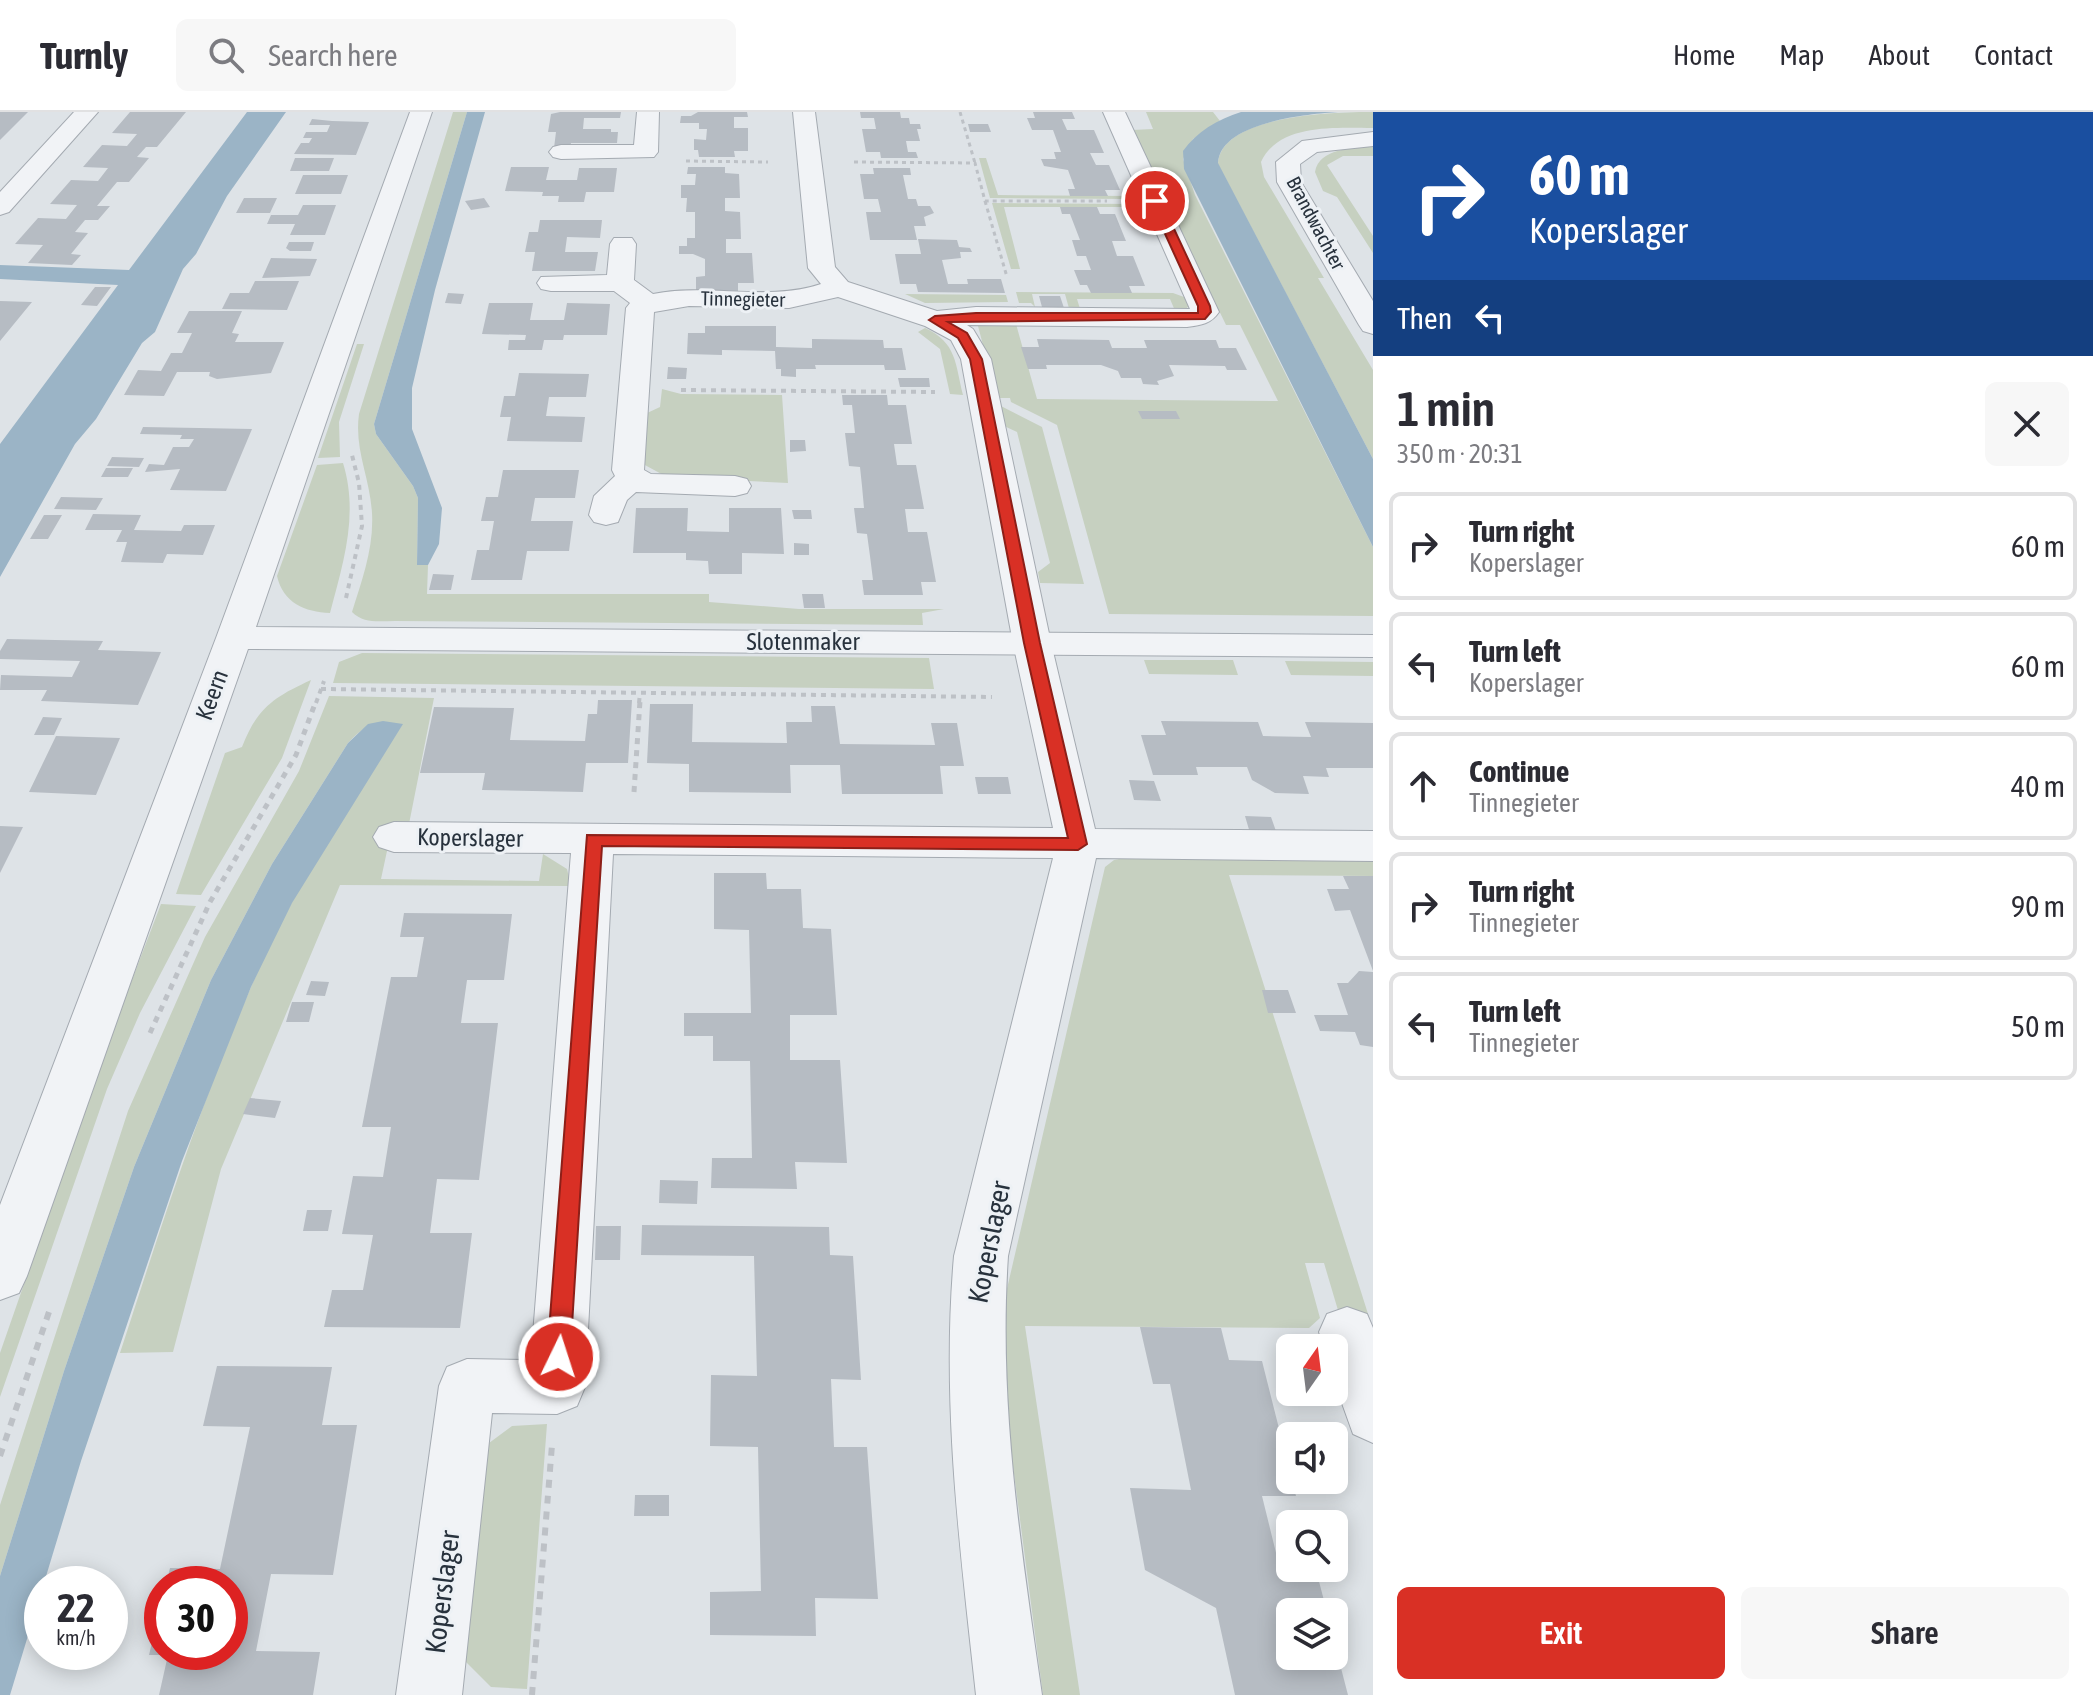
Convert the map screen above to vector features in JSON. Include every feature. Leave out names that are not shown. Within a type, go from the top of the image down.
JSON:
[{"type":"street","points":[[0,207],[87,112]]},
{"type":"street","name":"Keern","points":[[0,1276],[234,638],[421,112]]},
{"type":"street","points":[[561,152],[646,152],[648,112]]},
{"type":"street","points":[[804,112],[822,268],[838,288],[935,320],[963,335],[976,359],[1032,643]]},
{"type":"street","points":[[935,320],[1201,316],[1205,312],[1114,112]]},
{"type":"street","name":"Brandwachter","points":[[1373,139],[1310,146],[1288,162],[1289,182],[1373,325]]},
{"type":"street","points":[[620,283],[623,244]]},
{"type":"street","points":[[551,283],[620,283],[647,302],[640,308],[638,316],[628,470],[633,478],[644,484],[735,486]]},
{"type":"street","name":"Tinnegieter","points":[[647,302],[672,298],[789,300],[838,288]]},
{"type":"street","points":[[606,515],[611,496],[633,478]]},
{"type":"street","name":"Slotenmaker","points":[[234,638],[1373,646]]},
{"type":"street","name":"Koperslager","points":[[1009,1695],[976,1403],[974,1316],[981,1256],[1078,844],[1032,643]]},
{"type":"street","name":"Koperslager","points":[[394,837],[1373,846]]},
{"type":"street","points":[[557,1387],[612,840]]},
{"type":"street","points":[[1347,1332],[1373,1415]]},
{"type":"street","name":"Koperslager","points":[[429,1695],[467,1386],[557,1387]]},
{"type":"path","points":[[960,112],[1015,305],[1035,317]]},
{"type":"path","points":[[646,152],[646,161],[975,163]]},
{"type":"path","points":[[985,201],[1155,201]]},
{"type":"path","points":[[634,377],[680,390],[941,392],[941,399],[984,400]]},
{"type":"path","points":[[145,1044],[210,902],[296,755],[336,640]]},
{"type":"path","points":[[321,689],[1044,697]]},
{"type":"path","points":[[612,840],[640,693]]},
{"type":"path","points":[[0,1456],[55,1292]]},
{"type":"path","points":[[532,1695],[557,1387]]},
{"type":"green space","points":[[453,112],[467,112],[374,424],[376,434],[413,486],[418,498],[417,564],[428,565],[427,594],[709,594],[709,602],[799,609],[944,609],[922,613],[923,625],[378,621],[367,620],[352,612],[366,564],[372,526],[371,500],[360,451],[359,414]]},
{"type":"green space","points":[[1146,112],[1213,112],[1220,121],[1193,139],[1183,159],[1195,195],[1373,547],[1373,616],[1109,614],[1057,425],[1011,402],[1010,398],[997,398],[980,324],[1016,324],[1037,399],[1278,401],[1240,325],[1226,325],[1132,130],[1153,129]]},
{"type":"green space","points":[[1373,112],[1373,128],[1326,128],[1295,134],[1269,149],[1261,162],[1264,177],[1324,278],[1318,278],[1373,370],[1373,459],[1218,164],[1224,147],[1238,135],[1259,126],[1309,115]]},
{"type":"green space","points":[[1373,146],[1373,156],[1343,156],[1327,165],[1373,236],[1373,253],[1337,197],[1323,191],[1315,172],[1323,158],[1330,154]]},
{"type":"green space","points":[[979,158],[986,158],[998,195],[1131,196],[1132,199],[990,198]]},
{"type":"green space","points":[[992,203],[1135,204],[1136,207],[1004,207],[1020,269],[1011,269]]},
{"type":"green space","points":[[1016,292],[1173,293],[1184,297],[1189,306],[1176,313],[1170,299],[1077,299],[1081,312],[1070,312],[1065,294],[1032,294],[1035,307],[1031,303],[1019,303]]},
{"type":"green space","points":[[905,294],[1006,295],[1008,302],[925,303]]},
{"type":"green space","points":[[925,328],[949,347],[963,395],[950,394],[940,349],[918,332]]},
{"type":"green space","points":[[357,344],[364,344],[339,422],[340,457],[318,458]]},
{"type":"green space","points":[[662,389],[681,394],[782,395],[788,483],[667,477],[643,464],[645,414],[660,407]]},
{"type":"green space","points":[[997,404],[1042,427],[1084,584],[1040,583],[1038,572],[1050,563],[1017,432],[1002,425]]},
{"type":"green space","points":[[343,463],[350,501],[347,539],[330,613],[321,612],[296,604],[284,593],[277,576],[317,465]]},
{"type":"green space","points":[[362,653],[929,658],[934,689],[333,683],[339,662]]},
{"type":"green space","points":[[1144,660],[1233,660],[1238,675],[1149,674]]},
{"type":"green space","points":[[1285,661],[1373,662],[1373,676],[1291,675]]},
{"type":"green space","points":[[311,680],[282,758],[201,895],[176,894],[225,753],[242,747],[254,722],[268,705]]},
{"type":"green space","points":[[329,696],[434,698],[409,824],[393,823],[381,879],[539,881],[543,854],[567,869],[571,886],[340,885],[221,1169],[173,1352],[120,1353],[197,1123],[266,953],[320,853],[402,725],[373,725],[348,743],[272,864],[211,980],[134,1167],[64,1371],[0,1576],[0,1505],[128,1111],[205,937],[299,771]]},
{"type":"green space","points":[[1114,860],[1373,861],[1373,876],[1229,875],[1369,1317],[1340,1317],[1324,1263],[1305,1263],[1320,1318],[1309,1328],[1025,1326],[1080,1695],[1043,1695],[1002,1382],[1006,1293],[1105,867]]},
{"type":"green space","points":[[161,904],[196,906],[140,1013],[107,1089],[0,1397],[0,1353],[109,1040]]},
{"type":"green space","points":[[547,1424],[527,1689],[491,1687],[460,1656],[485,1446],[512,1426]]},
{"type":"water","points":[[247,112],[286,112],[227,196],[196,254],[183,269],[155,332],[142,343],[96,419],[75,444],[0,577],[0,444],[118,285],[0,279],[0,265],[129,270]]},
{"type":"water","points":[[467,112],[485,112],[435,290],[412,388],[412,429],[442,508],[439,544],[428,565],[417,565],[418,498],[413,486],[376,434],[374,424]]},
{"type":"water","points":[[1241,112],[1338,112],[1287,118],[1249,129],[1222,149],[1218,163],[1373,459],[1373,547],[1184,169],[1183,151],[1194,138],[1216,122]]},
{"type":"water","points":[[383,721],[403,724],[292,903],[251,987],[182,1161],[81,1461],[49,1566],[24,1566],[24,1649],[10,1695],[0,1695],[0,1576],[64,1371],[134,1167],[211,980],[272,864],[348,743],[368,724]]},
{"type":"building","points":[[0,112],[28,112],[0,140]]},
{"type":"building","points":[[130,112],[186,112],[157,147],[146,147],[137,157],[149,158],[129,182],[117,182],[97,206],[110,206],[98,220],[85,220],[75,232],[88,233],[71,254],[81,255],[72,265],[28,263],[43,245],[15,244],[38,218],[66,219],[77,205],[50,204],[71,180],[98,181],[108,168],[83,167],[102,145],[127,146],[137,134],[112,133]]},
{"type":"building","points":[[621,112],[620,118],[584,118],[583,129],[618,132],[617,143],[571,143],[570,148],[554,148],[556,132],[548,132],[551,114]]},
{"type":"building","points":[[698,112],[747,112],[748,117],[734,117],[734,128],[748,128],[748,151],[734,151],[735,157],[699,157],[698,150],[694,150],[694,139],[706,140],[707,129],[699,129],[699,123],[680,123],[681,116]]},
{"type":"building","points":[[860,112],[900,112],[901,118],[909,118],[910,124],[920,124],[921,129],[917,129],[920,141],[906,141],[908,152],[916,152],[918,158],[881,158],[880,152],[866,152],[862,129],[876,129],[874,118],[861,118]]},
{"type":"building","points":[[1033,112],[1072,112],[1075,119],[1062,119],[1067,130],[1094,130],[1104,153],[1090,153],[1096,165],[1109,165],[1120,190],[1105,190],[1108,196],[1070,196],[1068,189],[1075,189],[1068,170],[1044,166],[1041,159],[1056,159],[1054,152],[1061,152],[1053,130],[1032,130],[1027,118],[1035,118]]},
{"type":"building","points":[[312,119],[369,122],[356,155],[294,154],[301,143],[309,143],[312,138],[303,138],[306,132],[327,132],[330,125],[309,125]]},
{"type":"building","points":[[968,124],[988,124],[991,132],[970,132]]},
{"type":"building","points":[[295,158],[334,158],[329,171],[290,171]]},
{"type":"building","points":[[511,167],[549,167],[546,180],[577,180],[579,168],[617,168],[614,192],[586,192],[584,202],[558,202],[559,196],[542,196],[543,192],[505,191]]},
{"type":"building","points":[[688,167],[725,167],[725,173],[739,174],[740,198],[725,198],[725,211],[740,212],[741,239],[726,239],[726,253],[752,253],[754,283],[738,283],[738,291],[696,290],[696,277],[705,276],[705,259],[693,254],[679,254],[679,246],[687,246],[687,238],[695,238],[695,212],[686,212],[687,198],[681,198],[681,185],[695,185],[696,174],[687,174]]},
{"type":"building","points":[[873,168],[910,168],[911,175],[903,175],[908,199],[916,199],[918,206],[930,206],[934,213],[924,217],[926,226],[914,226],[917,240],[870,240],[866,212],[881,212],[878,199],[864,199],[860,174],[874,174]]},
{"type":"building","points":[[303,175],[348,175],[341,194],[295,194]]},
{"type":"building","points":[[244,198],[277,198],[270,213],[236,213]]},
{"type":"building","points":[[484,198],[490,207],[471,210],[465,201]]},
{"type":"building","points":[[303,205],[336,205],[325,235],[290,235],[295,224],[267,224],[271,215],[298,215]]},
{"type":"building","points":[[1060,207],[1097,207],[1100,214],[1115,214],[1126,241],[1112,241],[1117,256],[1133,256],[1145,286],[1129,286],[1132,293],[1091,293],[1087,285],[1080,285],[1074,270],[1091,270],[1086,256],[1077,256],[1072,240],[1080,240],[1070,214],[1062,214]]},
{"type":"building","points":[[540,220],[602,220],[600,238],[567,237],[565,252],[598,252],[595,271],[532,271],[535,252],[525,252],[529,232],[538,232]]},
{"type":"building","points":[[918,239],[957,240],[959,247],[970,248],[972,252],[960,252],[961,258],[942,260],[948,284],[968,284],[967,279],[1001,279],[1005,293],[918,292],[916,284],[900,284],[895,254],[921,254]]},
{"type":"building","points":[[289,242],[314,242],[311,251],[290,251],[286,248]]},
{"type":"building","points":[[271,258],[317,259],[310,276],[262,278]]},
{"type":"building","points":[[255,281],[299,281],[287,310],[222,309],[230,293],[249,293]]},
{"type":"building","points":[[95,287],[111,287],[97,306],[81,305]]},
{"type":"building","points":[[448,293],[464,294],[461,304],[445,303]]},
{"type":"building","points":[[1039,296],[1060,296],[1064,308],[1042,307]]},
{"type":"building","points":[[0,301],[32,302],[0,341]]},
{"type":"building","points":[[489,303],[533,303],[530,320],[564,320],[567,303],[610,304],[607,335],[564,335],[563,340],[544,340],[542,350],[508,350],[509,340],[525,340],[526,335],[482,334]]},
{"type":"building","points":[[189,311],[242,311],[232,333],[239,334],[235,342],[284,342],[271,373],[217,379],[209,376],[210,372],[177,372],[164,396],[124,395],[138,370],[161,371],[171,353],[182,353],[192,333],[177,333]]},
{"type":"building","points":[[705,326],[776,326],[776,347],[812,348],[812,339],[883,340],[884,348],[902,348],[906,370],[885,370],[884,365],[815,365],[816,369],[796,369],[796,377],[781,376],[781,369],[776,369],[775,351],[722,350],[722,355],[687,354],[688,333],[705,333]]},
{"type":"building","points":[[1037,339],[1109,340],[1112,348],[1147,348],[1144,340],[1216,340],[1219,348],[1236,348],[1247,370],[1227,370],[1225,366],[1169,365],[1174,376],[1157,381],[1159,385],[1143,384],[1141,378],[1121,378],[1118,371],[1101,365],[1046,365],[1047,369],[1028,369],[1021,347],[1039,347]]},
{"type":"building","points":[[668,367],[687,368],[686,379],[667,379]]},
{"type":"building","points":[[519,373],[589,374],[586,397],[549,397],[546,416],[585,417],[582,442],[507,441],[511,417],[500,417],[504,396],[515,396]]},
{"type":"building","points":[[898,378],[929,378],[930,387],[900,387]]},
{"type":"building","points":[[842,395],[887,395],[888,405],[906,405],[912,444],[894,444],[897,465],[916,465],[924,509],[905,509],[908,532],[927,532],[936,582],[921,582],[923,595],[864,595],[862,580],[873,580],[867,534],[857,533],[854,508],[864,508],[860,467],[849,466],[845,433],[855,433],[852,405],[843,405]]},
{"type":"building","points":[[1138,411],[1176,411],[1180,419],[1142,419]]},
{"type":"building","points":[[143,427],[252,429],[226,491],[170,490],[180,469],[145,472],[149,464],[164,465],[173,447],[189,447],[194,439],[180,439],[182,435],[140,434]]},
{"type":"building","points":[[790,440],[805,440],[806,451],[790,452]]},
{"type":"building","points":[[112,457],[144,458],[139,467],[107,466]]},
{"type":"building","points":[[106,468],[133,468],[128,477],[101,477]]},
{"type":"building","points":[[503,470],[579,470],[575,498],[535,498],[531,521],[573,521],[569,551],[527,551],[522,580],[471,580],[477,550],[489,550],[494,521],[481,521],[486,497],[498,497]]},
{"type":"building","points":[[61,497],[103,498],[96,510],[54,509]]},
{"type":"building","points":[[636,508],[688,508],[687,531],[729,532],[729,508],[781,508],[784,554],[742,553],[742,574],[709,574],[708,561],[686,560],[686,553],[633,553]]},
{"type":"building","points":[[792,510],[811,510],[812,519],[794,519]]},
{"type":"building","points":[[93,514],[141,515],[134,530],[181,531],[184,525],[215,525],[203,555],[167,554],[163,563],[121,562],[127,542],[116,542],[122,530],[85,530]]},
{"type":"building","points":[[44,515],[62,515],[48,539],[30,539]]},
{"type":"building","points":[[794,543],[809,544],[809,555],[794,555]]},
{"type":"building","points":[[433,574],[454,575],[451,590],[429,590]]},
{"type":"building","points":[[802,594],[823,594],[825,608],[804,608]]},
{"type":"building","points":[[7,639],[103,641],[98,650],[161,652],[138,705],[41,701],[47,690],[0,690],[1,675],[72,677],[80,661],[0,659],[0,651]]},
{"type":"building","points":[[598,700],[632,700],[628,763],[586,763],[583,792],[482,790],[485,773],[420,773],[434,707],[514,708],[510,740],[585,741],[588,714],[597,714]]},
{"type":"building","points":[[650,704],[693,704],[692,742],[787,743],[786,722],[812,722],[811,706],[835,706],[840,744],[935,745],[931,723],[957,723],[964,766],[940,766],[943,794],[842,794],[840,765],[790,765],[791,793],[689,792],[689,764],[647,763]]},
{"type":"building","points":[[43,717],[62,718],[54,735],[34,735]]},
{"type":"building","points":[[1161,721],[1258,722],[1263,736],[1311,737],[1305,722],[1373,723],[1373,768],[1326,768],[1329,777],[1303,776],[1309,794],[1275,793],[1252,780],[1247,767],[1196,767],[1198,775],[1153,775],[1141,735],[1166,735]]},
{"type":"building","points":[[56,736],[120,738],[96,795],[29,792]]},
{"type":"building","points":[[975,777],[1008,777],[1011,794],[978,794]]},
{"type":"building","points":[[1129,780],[1154,781],[1161,801],[1134,800]]},
{"type":"building","points":[[1245,816],[1271,817],[1277,834],[1250,833]]},
{"type":"building","points":[[0,826],[23,827],[0,873]]},
{"type":"building","points":[[714,873],[766,873],[767,889],[801,889],[803,928],[831,929],[837,1015],[790,1015],[790,1060],[840,1060],[847,1163],[795,1162],[797,1189],[711,1188],[712,1158],[752,1158],[750,1061],[713,1061],[713,1036],[684,1036],[684,1013],[751,1013],[749,930],[714,929]]},
{"type":"building","points":[[1343,876],[1373,876],[1373,971],[1350,910],[1335,911],[1327,889],[1349,889]]},
{"type":"building","points":[[404,913],[512,914],[504,980],[467,980],[461,1023],[498,1023],[479,1180],[437,1179],[430,1233],[472,1233],[460,1328],[324,1327],[332,1290],[363,1290],[373,1235],[342,1234],[353,1176],[383,1177],[391,1127],[362,1127],[391,977],[417,977],[424,937],[400,937]]},
{"type":"building","points":[[1359,971],[1373,972],[1373,1047],[1360,1045],[1355,1032],[1320,1031],[1314,1015],[1348,1015],[1337,983],[1348,983]]},
{"type":"building","points":[[311,981],[329,982],[325,996],[306,995]]},
{"type":"building","points":[[1262,990],[1288,990],[1296,1013],[1268,1013]]},
{"type":"building","points":[[292,1002],[314,1002],[309,1022],[286,1022]]},
{"type":"building","points":[[250,1098],[281,1101],[275,1118],[243,1114]]},
{"type":"building","points":[[660,1180],[698,1181],[697,1204],[659,1203]]},
{"type":"building","points":[[307,1210],[332,1210],[328,1231],[303,1231]]},
{"type":"building","points":[[642,1225],[829,1227],[830,1255],[853,1256],[861,1380],[831,1379],[834,1447],[867,1447],[878,1599],[815,1598],[816,1636],[710,1635],[710,1592],[761,1591],[758,1447],[710,1446],[711,1375],[757,1376],[754,1256],[641,1255]]},
{"type":"building","points":[[596,1226],[621,1226],[620,1260],[595,1260]]},
{"type":"building","points":[[1140,1327],[1221,1328],[1229,1360],[1262,1361],[1277,1422],[1276,1494],[1296,1496],[1262,1496],[1276,1553],[1276,1582],[1319,1582],[1323,1598],[1276,1598],[1276,1670],[1342,1670],[1348,1695],[1235,1695],[1216,1608],[1145,1570],[1130,1488],[1191,1490],[1170,1384],[1153,1384]]},
{"type":"building","points":[[217,1366],[332,1367],[322,1425],[357,1425],[333,1575],[271,1574],[256,1651],[320,1652],[313,1695],[159,1695],[165,1670],[248,1670],[248,1566],[221,1566],[250,1427],[203,1426]]},
{"type":"building","points":[[635,1495],[669,1495],[669,1516],[634,1516]]},
{"type":"route","points":[[559,1357],[593,840],[1078,844],[1032,643],[976,359],[963,335],[935,320],[976,316],[1201,316],[1205,312],[1204,306],[1155,201]]}]
